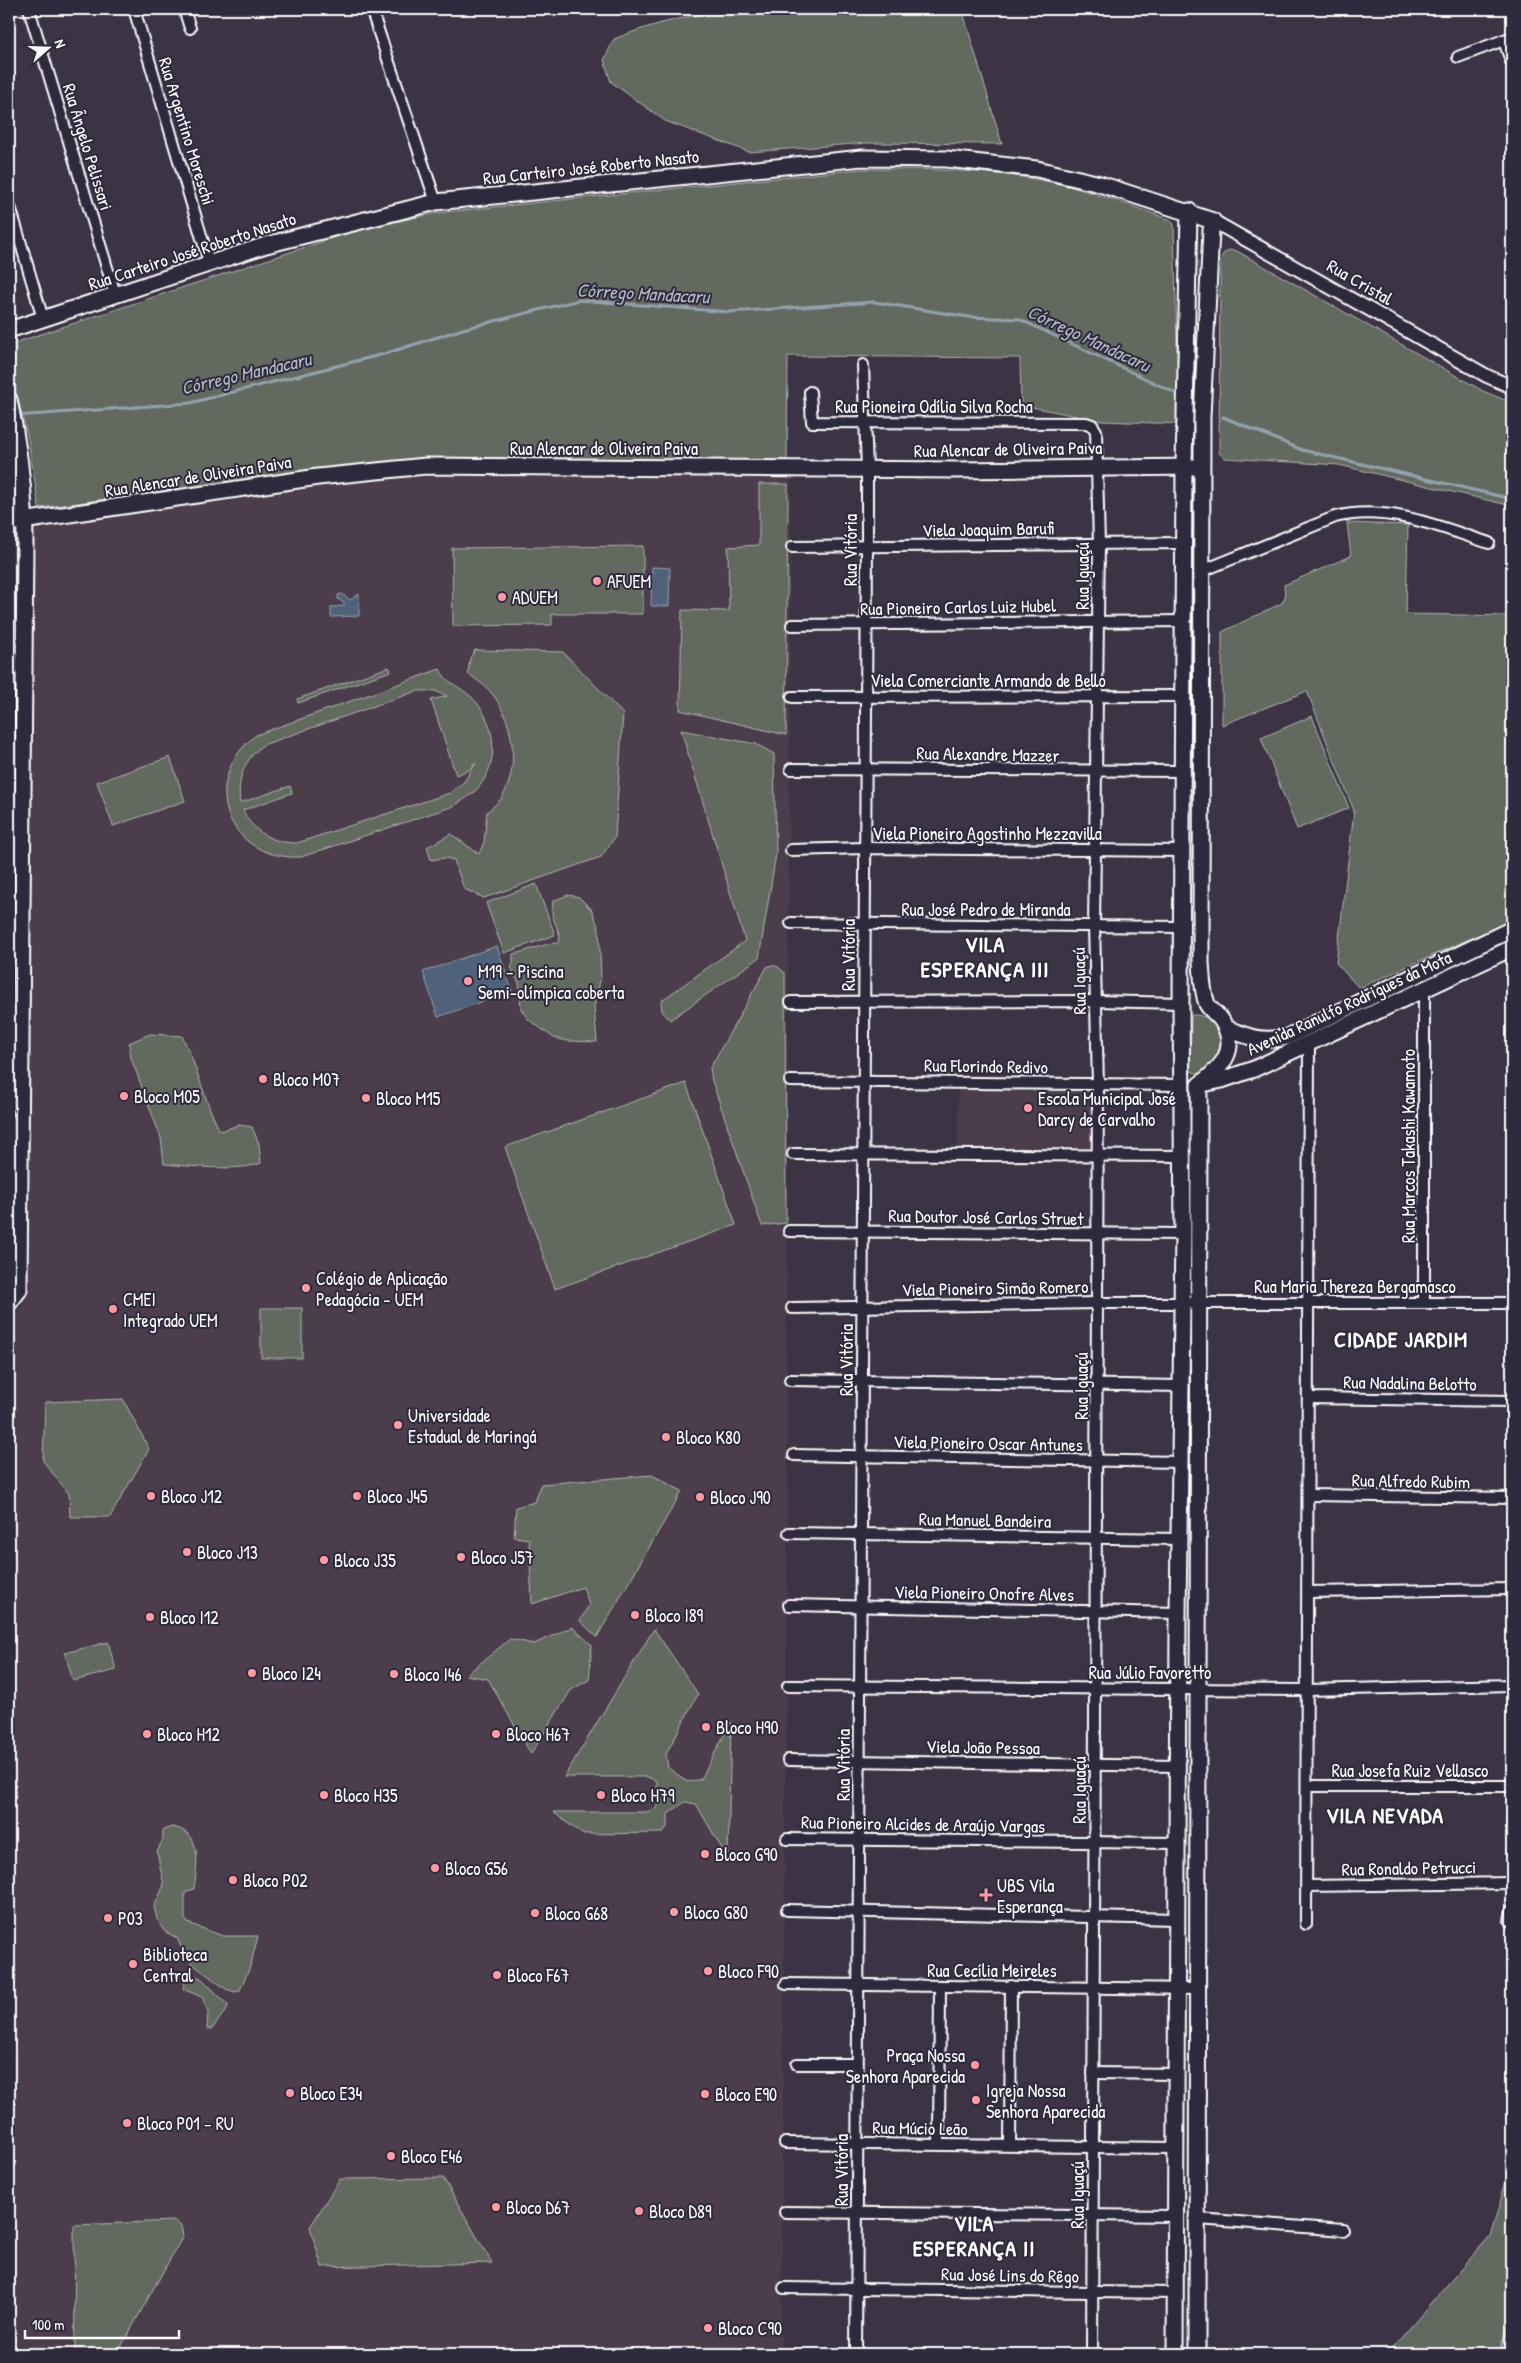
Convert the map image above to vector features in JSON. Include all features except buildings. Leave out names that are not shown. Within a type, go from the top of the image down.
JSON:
[{"type":"main road","name":"Rua Carteiro José Roberto Nasato","points":[[9,330],[209,262],[336,226],[436,202],[862,158],[946,159],[1037,169],[1100,184],[1189,211]]},
{"type":"main road","name":"Rua Cristal","points":[[1189,211],[1213,221]]},
{"type":"main road","points":[[1175,2354],[1178,1613],[1182,1462],[1183,1156],[1181,927],[1184,771],[1184,467],[1189,211]]},
{"type":"main road","points":[[1197,2354],[1199,1085],[1220,1069],[1227,1056],[1229,1044],[1226,1028],[1220,1018],[1207,1005],[1201,962],[1202,408],[1210,230],[1213,221]]},
{"type":"main road","points":[[9,400],[16,436],[25,522],[15,1236],[19,1290],[9,1303]]},
{"type":"main road","name":"Rua Alencar de Oliveira Paiva","points":[[9,523],[318,477],[426,466],[867,469],[1202,467]]},
{"type":"main road","name":"Avenida Ranulfo Rodrigues da Mota","points":[[1226,1028],[1260,1041],[1273,1041],[1287,1037],[1512,929]]},
{"type":"main road","name":"Avenida Ranulfo Rodrigues da Mota","points":[[1182,1085],[1199,1085],[1246,1072],[1509,952]]},
{"type":"main road","points":[[1181,1003],[1207,1005]]},
{"type":"street","name":"Rua Ângelo Pelissari","points":[[30,9],[115,294]]},
{"type":"street","name":"Rua Argentino Moreschi","points":[[134,9],[209,262]]},
{"type":"street","points":[[184,9],[190,28]]},
{"type":"street","points":[[371,9],[436,202]]},
{"type":"street","points":[[1458,57],[1508,39],[1512,64]]},
{"type":"street","points":[[9,204],[43,319]]},
{"type":"street","name":"Rua Cristal","points":[[1213,221],[1487,376],[1512,386]]},
{"type":"street","name":"Rua Vitória","points":[[856,2354],[867,547],[866,422],[863,365]]},
{"type":"street","name":"Rua Pioneira Odília Silva Rocha","points":[[810,392],[812,422],[1086,423]]},
{"type":"street","name":"Rua Iguaçú","points":[[1086,423],[1092,425],[1096,431],[1098,467],[1094,926],[1094,1001],[1098,1084],[1098,1234],[1092,2354]]},
{"type":"street","points":[[1202,571],[1335,517],[1354,512],[1411,517],[1489,543]]},
{"type":"street","name":"Viela Joaquim Barufi","points":[[792,547],[1184,543]]},
{"type":"street","name":"Rua Pioneiro Carlos Luiz Hubel","points":[[792,625],[1098,620],[1184,621]]},
{"type":"street","name":"Viela Comerciante Armando de Bello","points":[[792,697],[1184,696]]},
{"type":"street","name":"Rua Alexandre Mazzer","points":[[791,769],[1184,771]]},
{"type":"street","name":"Viela Pioneiro Agostinho Mezzavilla","points":[[791,850],[865,848],[1182,851]]},
{"type":"street","name":"Rua José Pedro de Miranda","points":[[791,923],[1181,927]]},
{"type":"street","name":"Rua Marcos Takashi Kawamoto","points":[[1424,990],[1424,1302]]},
{"type":"street","points":[[791,1002],[1094,1001],[1181,1003]]},
{"type":"street","points":[[1306,1924],[1309,1495],[1307,1302],[1309,1043]]},
{"type":"street","name":"Rua Florindo Redivo","points":[[790,1080],[1182,1085]]},
{"type":"street","points":[[793,1154],[1183,1156]]},
{"type":"street","name":"Rua Doutor José Carlos Struet","points":[[789,1231],[1182,1234]]},
{"type":"street","name":"Rua Maria Thereza Bergamasco","points":[[1198,1304],[1307,1302],[1512,1303]]},
{"type":"street","name":"Viela Pioneiro Simão Romero","points":[[792,1308],[1097,1303],[1198,1304]]},
{"type":"street","points":[[790,1380],[862,1383],[1182,1386]]},
{"type":"street","name":"Rua Nadalina Belotto","points":[[1308,1398],[1512,1400]]},
{"type":"street","name":"Viela Pioneiro Oscar Antunes","points":[[794,1455],[1182,1462]]},
{"type":"street","name":"Rua Alfredo Rubim","points":[[1309,1495],[1512,1498]]},
{"type":"street","name":"Rua Manuel Bandeira","points":[[789,1533],[1180,1539]]},
{"type":"street","points":[[1308,1592],[1512,1589]]},
{"type":"street","name":"Viela Pioneiro Onofre Alves","points":[[789,1605],[1178,1613]]},
{"type":"street","name":"Rua Júlio Favoretto","points":[[788,1686],[1308,1690],[1512,1685]]},
{"type":"street","name":"Viela João Pessoa","points":[[788,1760],[1177,1766]]},
{"type":"street","name":"Rua Josefa Ruiz Vellasco","points":[[1307,1786],[1512,1786]]},
{"type":"street","name":"Rua Pioneiro Alcides de Araújo Vargas","points":[[787,1839],[1178,1843]]},
{"type":"street","name":"Rua Ronaldo Petrucci","points":[[1307,1886],[1512,1883]]},
{"type":"street","points":[[787,1910],[1177,1919]]},
{"type":"street","points":[[1510,1921],[1512,1910]]},
{"type":"street","name":"Rua Cecília Meireles","points":[[786,1984],[1198,1988]]},
{"type":"street","points":[[939,2144],[940,1986]]},
{"type":"street","points":[[1010,2145],[1011,1986]]},
{"type":"street","points":[[797,2064],[858,2064]]},
{"type":"street","points":[[1093,2073],[1177,2074]]},
{"type":"street","name":"Rua Múcio Leão","points":[[785,2143],[1175,2148]]},
{"type":"street","points":[[785,2212],[1175,2216]]},
{"type":"street","points":[[1198,2219],[1343,2230]]},
{"type":"street","name":"Rua José Lins do Rêgo","points":[[784,2288],[1175,2293]]},
{"type":"shaded area","name":"Universidade Estadual de Maringá","points":[[448,476],[791,478],[786,1380],[788,1468],[781,2354],[9,2354],[9,2060],[15,2060],[14,1857],[9,1668],[9,1332],[28,1293],[32,536],[34,529],[42,524],[365,480]]},
{"type":"shaded area","name":"Escola Municipal José Darcy de Carvalho","points":[[958,1082],[1098,1084],[1098,1155],[958,1154]]},
{"type":"green space","points":[[737,9],[962,9],[1002,144],[867,143],[749,152],[665,121],[611,82],[604,60],[614,39],[674,20]]},
{"type":"green space","points":[[863,169],[971,171],[1035,179],[1087,191],[1171,220],[1174,225],[1179,424],[1102,421],[1021,405],[1020,358],[788,356],[787,461],[427,460],[319,471],[39,508],[28,439],[9,363],[11,344],[354,231],[436,213]]},
{"type":"green space","points":[[1229,250],[1237,251],[1483,391],[1512,403],[1512,506],[1339,465],[1225,458],[1219,453],[1220,262],[1223,254]]},
{"type":"green space","points":[[759,484],[788,484],[786,735],[680,710],[682,610],[729,611],[728,547],[759,545]]},
{"type":"green space","points":[[1347,523],[1408,525],[1406,614],[1512,616],[1512,920],[1359,988],[1336,963],[1354,811],[1307,691],[1222,725],[1222,632],[1282,603],[1285,597],[1284,585],[1351,556]]},
{"type":"green space","points":[[643,546],[643,614],[552,614],[552,625],[453,626],[452,548]]},
{"type":"green space","points":[[475,650],[563,652],[623,714],[615,837],[601,857],[484,898],[464,889],[454,860],[445,858],[431,860],[427,847],[451,834],[479,854],[484,842],[487,812],[501,799],[511,772],[513,757],[512,741],[503,712],[487,688],[468,674],[470,658]]},
{"type":"green space","points":[[389,667],[391,671],[298,703],[297,699]]},
{"type":"green space","points":[[440,669],[448,680],[468,694],[478,704],[485,716],[493,742],[489,770],[483,782],[473,793],[454,806],[301,857],[275,855],[254,846],[239,832],[229,815],[225,795],[228,774],[238,754],[256,735]],"holes":[[[417,691],[435,691],[447,696],[431,700],[456,775],[469,770],[476,763],[463,783],[450,793],[297,843],[272,839],[258,831],[247,818],[243,810],[292,793],[290,786],[240,803],[239,794],[243,771],[251,757],[263,745]]]},
{"type":"green space","points":[[1312,716],[1349,808],[1297,829],[1261,738]]},
{"type":"green space","points":[[681,730],[756,744],[774,754],[776,854],[759,958],[670,1020],[662,1011],[661,1001],[745,941]]},
{"type":"green space","points":[[170,757],[185,801],[113,826],[97,782]]},
{"type":"green space","points":[[536,884],[555,935],[504,953],[486,903]]},
{"type":"green space","points":[[568,895],[579,897],[592,910],[599,929],[601,977],[594,1007],[597,1042],[568,1041],[554,1038],[528,1019],[521,1009],[519,983],[511,967],[513,964],[513,954],[558,943],[560,936],[552,915],[553,901]]},
{"type":"green space","points":[[772,965],[785,973],[786,1223],[762,1226],[712,1081],[710,1068],[767,967]]},
{"type":"green space","points":[[1191,1015],[1207,1018],[1212,1021],[1217,1026],[1222,1039],[1222,1055],[1201,1075],[1190,1071]]},
{"type":"green space","points":[[150,1034],[182,1036],[220,1131],[239,1125],[252,1127],[259,1144],[261,1163],[252,1166],[227,1168],[164,1164],[161,1138],[131,1058],[129,1043]]},
{"type":"green space","points":[[686,1083],[736,1225],[555,1289],[505,1147]]},
{"type":"green space","points":[[261,1308],[302,1308],[302,1358],[261,1358]]},
{"type":"green space","points":[[123,1399],[149,1449],[110,1517],[70,1517],[69,1494],[43,1461],[45,1402]]},
{"type":"green space","points":[[652,1475],[682,1491],[597,1637],[580,1621],[589,1605],[583,1587],[532,1604],[529,1539],[514,1537],[516,1507],[535,1502],[541,1484]]},
{"type":"green space","points":[[572,1627],[592,1645],[589,1680],[571,1690],[531,1754],[488,1679],[466,1675],[510,1639],[534,1644]]},
{"type":"green space","points":[[654,1629],[698,1694],[666,1754],[668,1768],[688,1782],[701,1779],[731,1722],[728,1859],[696,1804],[685,1802],[668,1814],[668,1825],[663,1833],[582,1834],[553,1812],[646,1812],[657,1808],[657,1781],[647,1777],[564,1777]]},
{"type":"green space","points":[[108,1642],[116,1670],[73,1681],[65,1653]]},
{"type":"green space","points":[[172,1827],[182,1830],[189,1835],[194,1842],[196,1851],[194,1889],[185,1893],[185,1919],[188,1923],[223,1936],[258,1936],[250,1967],[240,1990],[235,1992],[226,1989],[186,1959],[177,1938],[164,1931],[157,1919],[154,1907],[164,1885],[157,1852],[163,1839],[163,1830]]},
{"type":"green space","points":[[192,1975],[201,1978],[228,2005],[212,2029],[207,2029],[208,2012],[202,1997],[183,1989],[184,1983]]},
{"type":"green space","points":[[1512,2161],[1512,2354],[1377,2354],[1394,2346],[1490,2236]]},
{"type":"green space","points":[[443,2178],[492,2263],[322,2267],[310,2227],[340,2179]]},
{"type":"green space","points":[[175,2221],[181,2226],[183,2236],[117,2354],[75,2354],[74,2225]]},
{"type":"water","name":"AFUEM","points":[[652,567],[670,568],[669,606],[651,606]]},
{"type":"water","points":[[342,594],[350,600],[359,594],[359,616],[331,617],[331,607],[344,606],[344,603],[338,599],[338,595]]},
{"type":"water","name":"M19 – Piscina Semi-olímpica coberta","points":[[497,946],[512,991],[438,1017],[423,972]]},
{"type":"waterway","name":"Córrego Mandacaru","points":[[17,416],[190,403],[384,354],[463,329],[579,300],[729,312],[874,302],[969,317],[1019,319],[1180,395]]},
{"type":"waterway","name":"Córrego Mandacaru","points":[[1223,417],[1302,450],[1512,499]]},
{"type":"waterway","points":[[1500,2354],[1512,2316]]},
{"type":"place","name":"AFUEM","points":[[597,581]]},
{"type":"place","name":"ADUEM","points":[[502,597]]},
{"type":"place","name":"M19 – Piscina Semi-olímpica coberta","points":[[468,981]]},
{"type":"place","name":"Bloco M07","points":[[263,1079]]},
{"type":"place","name":"Bloco M05","points":[[124,1096]]},
{"type":"place","name":"Bloco M15","points":[[366,1098]]},
{"type":"place","name":"Escola Municipal José Darcy de Carvalho","points":[[1028,1108]]},
{"type":"place","name":"Colégio de Aplicação Pedagócia - UEM","points":[[306,1288]]},
{"type":"place","name":"CMEI Integrado UEM","points":[[113,1309]]},
{"type":"place","name":"Universidade Estadual de Maringá","points":[[398,1425]]},
{"type":"place","name":"Bloco K80","points":[[666,1437]]},
{"type":"place","name":"Bloco J12","points":[[151,1496]]},
{"type":"place","name":"Bloco J45","points":[[357,1496]]},
{"type":"place","name":"Bloco J90","points":[[700,1497]]},
{"type":"place","name":"Bloco J13","points":[[187,1552]]},
{"type":"place","name":"Bloco J57","points":[[461,1557]]},
{"type":"place","name":"Bloco J35","points":[[324,1560]]},
{"type":"place","name":"Bloco I89","points":[[635,1615]]},
{"type":"place","name":"Bloco I12","points":[[150,1617]]},
{"type":"place","name":"Bloco I24","points":[[252,1673]]},
{"type":"place","name":"Bloco I46","points":[[394,1674]]},
{"type":"place","name":"Bloco H90","points":[[706,1727]]},
{"type":"place","name":"Bloco H12","points":[[147,1734]]},
{"type":"place","name":"Bloco H67","points":[[496,1734]]},
{"type":"place","name":"Bloco H35","points":[[324,1795]]},
{"type":"place","name":"Bloco H79","points":[[601,1795]]},
{"type":"place","name":"Bloco G90","points":[[705,1854]]},
{"type":"place","name":"Bloco G56","points":[[435,1868]]},
{"type":"place","name":"Bloco P02","points":[[233,1880]]},
{"type":"place","name":"UBS Vila Esperança","points":[[986,1895]]},
{"type":"place","name":"Bloco G80","points":[[674,1912]]},
{"type":"place","name":"Bloco G68","points":[[535,1913]]},
{"type":"place","name":"P03","points":[[108,1918]]},
{"type":"place","name":"Biblioteca Central","points":[[133,1964]]},
{"type":"place","name":"Bloco F90","points":[[708,1971]]},
{"type":"place","name":"Bloco F67","points":[[497,1975]]},
{"type":"place","name":"Praça Nossa Senhora Aparecida","points":[[975,2065]]},
{"type":"place","name":"Bloco E34","points":[[290,2093]]},
{"type":"place","name":"Bloco E90","points":[[705,2094]]},
{"type":"place","name":"Igreja Nossa Senhora Aparecida","points":[[976,2100]]},
{"type":"place","name":"Bloco P01 – RU","points":[[127,2123]]},
{"type":"place","name":"Bloco E46","points":[[391,2156]]},
{"type":"place","name":"Bloco D67","points":[[496,2207]]},
{"type":"place","name":"Bloco D89","points":[[639,2211]]},
{"type":"place","name":"Bloco C90","points":[[708,2328]]},
{"type":"district","name":"VILA ESPERANÇA III","points":[[985,956]]},
{"type":"district","name":"CIDADE JARDIM","points":[[1401,1339]]},
{"type":"district","name":"VILA NEVADA","points":[[1385,1815]]},
{"type":"district","name":"VILA ESPERANÇA II","points":[[974,2236]]}]
